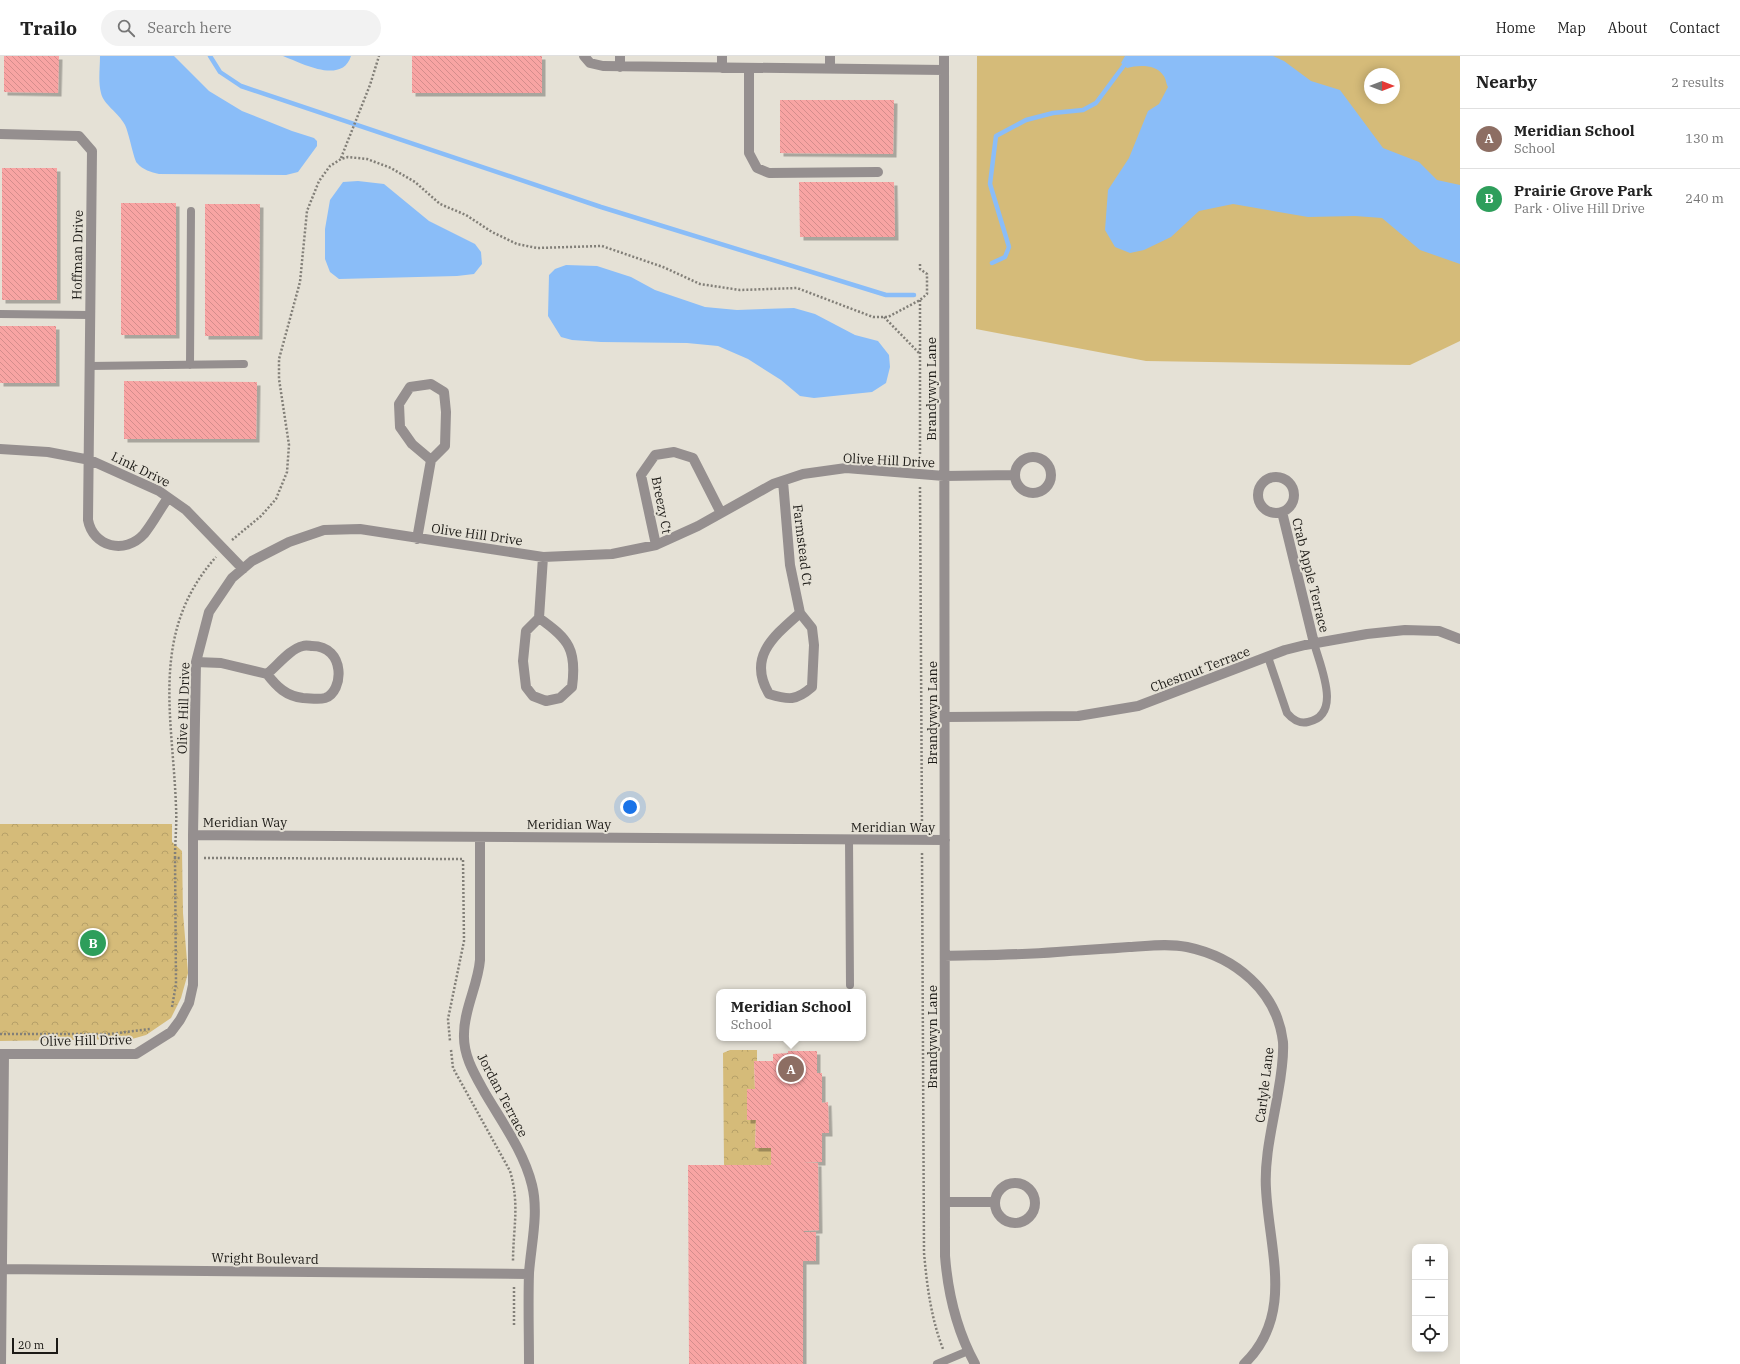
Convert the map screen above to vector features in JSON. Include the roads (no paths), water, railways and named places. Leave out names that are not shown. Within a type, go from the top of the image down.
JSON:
[{"type":"street","points":[[584,56],[590,63],[603,66],[620,67],[944,70]]},
{"type":"street","points":[[620,56],[620,67]]},
{"type":"street","points":[[722,56],[722,68]]},
{"type":"street","points":[[830,56],[830,69]]},
{"type":"street","name":"Brandywyn Lane","points":[[944,56],[945,1202],[947,1284],[951,1302],[968,1351],[975,1364]]},
{"type":"street","points":[[750,68],[750,153],[757,168],[769,173],[878,172]]},
{"type":"street","name":"Hoffman Drive","points":[[0,134],[79,136],[92,151],[89,314],[90,460],[88,520],[92,533],[100,541],[117,545],[140,538],[168,498]]},
{"type":"street","points":[[417,539],[431,460],[445,446],[446,412],[444,392],[431,384],[410,386],[399,404],[400,427],[412,444],[431,460]]},
{"type":"street","name":"Link Drive","points":[[0,449],[48,452],[90,460],[125,474],[159,491],[186,510],[243,569]]},
{"type":"street","name":"Breezy Ct","points":[[656,545],[641,475],[655,455],[674,452],[693,458],[721,513]]},
{"type":"street","name":"Olive Hill Drive","points":[[1,1364],[2,1054],[136,1054],[171,1032],[180,1020],[189,1003],[193,985],[193,834],[196,662],[209,612],[232,578],[252,561],[288,542],[324,530],[360,529],[417,539],[543,557],[612,554],[656,545],[698,526],[773,484],[803,474],[846,468],[944,476],[1015,475]]},
{"type":"street","name":"Farmstead Ct","points":[[782,481],[790,565],[800,613],[812,628],[814,644],[812,687],[801,697],[785,699],[769,694],[762,681],[761,666],[765,649],[778,632],[800,613]]},
{"type":"street","name":"Crab Apple Terrace","points":[[1282,512],[1314,643]]},
{"type":"street","points":[[539,618],[556,630],[564,639],[571,650],[574,669],[572,687],[560,698],[546,701],[533,696],[526,687],[524,674],[524,647],[526,631],[539,618],[543,557]]},
{"type":"street","name":"Chestnut Terrace","points":[[945,717],[1078,716],[1114,711],[1138,706],[1293,648],[1314,643],[1368,634],[1405,630],[1440,631],[1460,639]]},
{"type":"street","points":[[196,662],[221,663],[267,674],[277,688],[287,694],[314,699],[326,698],[337,684],[338,662],[333,654],[326,648],[303,646],[291,653],[267,674]]},
{"type":"street","name":"Meridian Way","points":[[193,834],[945,840]]},
{"type":"street","name":"Jordan Terrace","points":[[480,837],[480,960],[478,977],[467,1011],[464,1034],[466,1050],[472,1070],[519,1151],[528,1170],[532,1187],[534,1205],[529,1274],[529,1364]]},
{"type":"street","name":"Carlyle Lane","points":[[945,956],[1013,955],[1157,945],[1187,947],[1215,956],[1239,968],[1256,983],[1266,997],[1278,1020],[1283,1043],[1282,1071],[1267,1154],[1266,1178],[1267,1214],[1276,1276],[1275,1299],[1270,1326],[1258,1348],[1244,1364]]},
{"type":"street","points":[[945,1202],[995,1202]]},
{"type":"street","name":"Wright Boulevard","points":[[1,1268],[529,1274]]},
{"type":"lane","points":[[190,365],[191,211]]},
{"type":"lane","points":[[0,314],[89,314]]},
{"type":"lane","points":[[89,366],[244,364]]},
{"type":"lane","points":[[1268,657],[1287,713],[1293,719],[1300,722],[1314,721],[1325,711],[1328,703],[1327,691],[1314,643]]},
{"type":"lane","points":[[849,840],[850,985]]},
{"type":"lane","points":[[937,1364],[968,1351]]},
{"type":"water","points":[[100,56],[174,56],[209,91],[242,111],[314,138],[317,141],[317,146],[298,172],[286,175],[159,174],[147,170],[137,163],[134,157],[125,125],[102,97],[99,75]]},
{"type":"water","points":[[283,56],[351,56],[346,65],[339,69],[330,71],[310,67]]},
{"type":"water","points":[[1125,56],[1273,56],[1284,61],[1311,81],[1340,90],[1383,148],[1419,162],[1437,180],[1460,185],[1460,264],[1420,250],[1382,218],[1355,216],[1308,217],[1233,204],[1199,211],[1171,237],[1144,250],[1130,253],[1115,247],[1105,230],[1108,190],[1129,158],[1148,111],[1159,104],[1168,87],[1164,76],[1156,69],[1146,66],[1127,68],[1121,63]]},
{"type":"water","points":[[358,181],[384,184],[429,221],[475,244],[481,252],[482,264],[474,274],[457,276],[339,279],[330,272],[325,259],[325,229],[330,200],[343,182]]},
{"type":"water","points":[[566,265],[597,266],[631,277],[655,290],[705,307],[737,310],[794,308],[815,314],[855,335],[878,341],[889,355],[890,367],[886,383],[872,392],[814,398],[800,396],[781,380],[748,359],[718,346],[687,343],[601,342],[572,340],[561,337],[548,316],[549,275],[555,269]]},
{"type":"waterway","points":[[210,56],[220,72],[241,86],[601,207],[886,295],[914,295]]},
{"type":"waterway","points":[[992,263],[1005,257],[1009,247],[990,184],[996,136],[1026,120],[1053,113],[1083,110],[1096,103],[1125,64]]},
{"type":"place","name":"Prairie Grove Park","points":[[93,943]]},
{"type":"place","name":"Meridian School","points":[[791,1069]]}]
